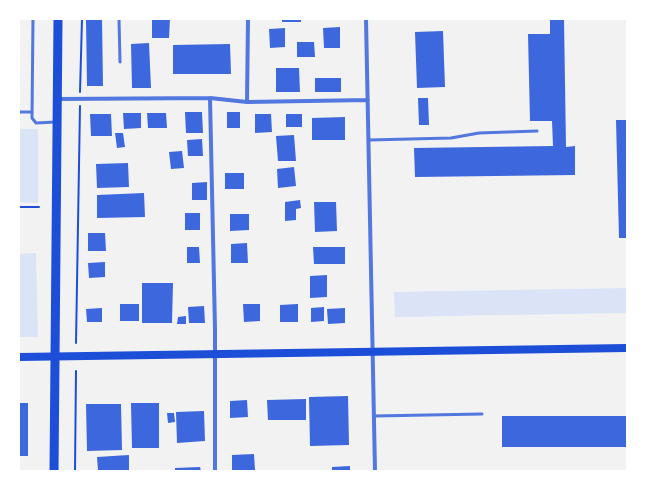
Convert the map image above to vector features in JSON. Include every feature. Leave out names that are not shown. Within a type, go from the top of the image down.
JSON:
[{"type":"main road","points":[[54,471],[58,19]]},
{"type":"main road","points":[[19,357],[627,348]]},
{"type":"street","points":[[247,102],[248,19]]},
{"type":"street","points":[[366,19],[374,471]]},
{"type":"street","points":[[58,99],[210,98],[247,102],[368,100]]},
{"type":"street","points":[[210,98],[216,471]]},
{"type":"lane","points":[[33,19],[32,118],[36,123],[58,122]]},
{"type":"lane","points":[[119,19],[120,62]]},
{"type":"lane","points":[[19,112],[32,112]]},
{"type":"lane","points":[[369,140],[451,138],[479,133],[537,131]]},
{"type":"lane","points":[[374,416],[482,414]]},
{"type":"path","points":[[76,343],[82,19]]},
{"type":"path","points":[[19,207],[39,207]]},
{"type":"path","points":[[75,471],[76,371]]},
{"type":"shaded area","points":[[19,129],[38,129],[38,203],[19,202]]},
{"type":"shaded area","points":[[36,253],[38,337],[19,337],[19,254]]},
{"type":"shaded area","points":[[627,288],[627,313],[395,317],[394,292]]},
{"type":"building","points":[[86,19],[102,19],[103,86],[87,86]]},
{"type":"building","points":[[152,19],[170,19],[169,38],[152,38]]},
{"type":"building","points":[[282,19],[301,19],[301,22],[282,22]]},
{"type":"building","points":[[550,19],[564,19],[566,147],[575,146],[575,175],[415,177],[414,148],[553,146],[552,121],[530,121],[528,34],[550,34]]},
{"type":"building","points":[[340,27],[340,48],[324,48],[323,28]]},
{"type":"building","points":[[285,28],[285,47],[270,48],[269,29]]},
{"type":"building","points":[[443,31],[445,87],[417,88],[415,32]]},
{"type":"building","points":[[297,42],[314,42],[315,57],[297,57]]},
{"type":"building","points":[[149,43],[151,88],[132,88],[131,44]]},
{"type":"building","points":[[230,44],[231,74],[173,74],[173,45]]},
{"type":"building","points":[[276,68],[299,68],[300,92],[276,92]]},
{"type":"building","points":[[315,78],[341,78],[341,92],[315,92]]},
{"type":"building","points":[[418,98],[428,98],[429,125],[419,125]]},
{"type":"building","points":[[185,112],[202,112],[203,133],[186,133]]},
{"type":"building","points":[[227,112],[240,112],[240,128],[227,128]]},
{"type":"building","points":[[123,113],[141,113],[141,128],[124,129]]},
{"type":"building","points":[[147,113],[166,113],[167,128],[148,128]]},
{"type":"building","points":[[90,114],[111,114],[112,136],[91,136]]},
{"type":"building","points":[[255,114],[271,114],[272,132],[255,133]]},
{"type":"building","points":[[286,114],[302,114],[302,127],[286,127]]},
{"type":"building","points":[[345,117],[345,140],[312,140],[312,118]]},
{"type":"building","points":[[616,120],[627,120],[627,238],[619,238]]},
{"type":"building","points":[[115,133],[123,133],[125,147],[117,148]]},
{"type":"building","points":[[294,135],[296,161],[278,161],[276,136]]},
{"type":"building","points":[[202,139],[203,156],[188,156],[187,140]]},
{"type":"building","points":[[182,151],[184,168],[171,169],[169,152]]},
{"type":"building","points":[[128,163],[129,187],[97,188],[96,164]]},
{"type":"building","points":[[294,167],[296,186],[278,188],[277,169]]},
{"type":"building","points":[[225,173],[244,173],[244,189],[225,189]]},
{"type":"building","points":[[207,182],[207,200],[192,200],[192,183]]},
{"type":"building","points":[[144,193],[145,217],[97,218],[97,195]]},
{"type":"building","points":[[300,200],[301,208],[296,209],[296,220],[285,221],[285,202]]},
{"type":"building","points":[[314,202],[336,202],[337,231],[315,232]]},
{"type":"building","points":[[185,213],[200,213],[200,230],[185,230]]},
{"type":"building","points":[[230,214],[249,214],[249,230],[230,231]]},
{"type":"building","points":[[88,233],[105,233],[106,251],[88,251]]},
{"type":"building","points":[[247,243],[248,263],[231,263],[231,244]]},
{"type":"building","points":[[187,247],[199,247],[200,263],[187,263]]},
{"type":"building","points":[[313,247],[345,247],[345,264],[314,264]]},
{"type":"building","points":[[105,262],[105,277],[89,278],[88,263]]},
{"type":"building","points":[[327,275],[327,297],[310,298],[310,276]]},
{"type":"building","points":[[142,283],[173,283],[172,323],[142,323]]},
{"type":"building","points":[[120,304],[139,304],[139,321],[120,321]]},
{"type":"building","points":[[243,304],[260,304],[260,321],[244,322]]},
{"type":"building","points":[[298,304],[298,322],[280,322],[280,305]]},
{"type":"building","points":[[204,306],[205,323],[189,323],[188,307]]},
{"type":"building","points":[[324,307],[324,321],[311,322],[311,308]]},
{"type":"building","points":[[102,308],[102,322],[87,322],[86,309]]},
{"type":"building","points":[[345,308],[345,323],[328,324],[327,309]]},
{"type":"building","points":[[186,316],[186,324],[177,324],[178,317]]},
{"type":"building","points":[[348,396],[349,445],[310,446],[309,397]]},
{"type":"building","points":[[306,399],[306,420],[268,420],[267,400]]},
{"type":"building","points":[[247,400],[248,417],[230,418],[230,401]]},
{"type":"building","points":[[19,403],[28,403],[28,456],[19,456]]},
{"type":"building","points":[[131,403],[159,403],[159,448],[132,448]]},
{"type":"building","points":[[86,404],[121,404],[122,450],[87,451]]},
{"type":"building","points":[[204,411],[205,441],[177,443],[176,412]]},
{"type":"building","points":[[167,413],[174,413],[175,422],[168,423]]},
{"type":"building","points":[[502,416],[627,416],[627,447],[502,447]]},
{"type":"building","points":[[254,454],[255,470],[232,471],[232,455]]},
{"type":"building","points":[[129,455],[129,471],[98,471],[97,457]]},
{"type":"building","points":[[350,466],[350,471],[332,471],[332,467]]},
{"type":"building","points":[[200,467],[201,471],[175,471],[175,468]]}]
